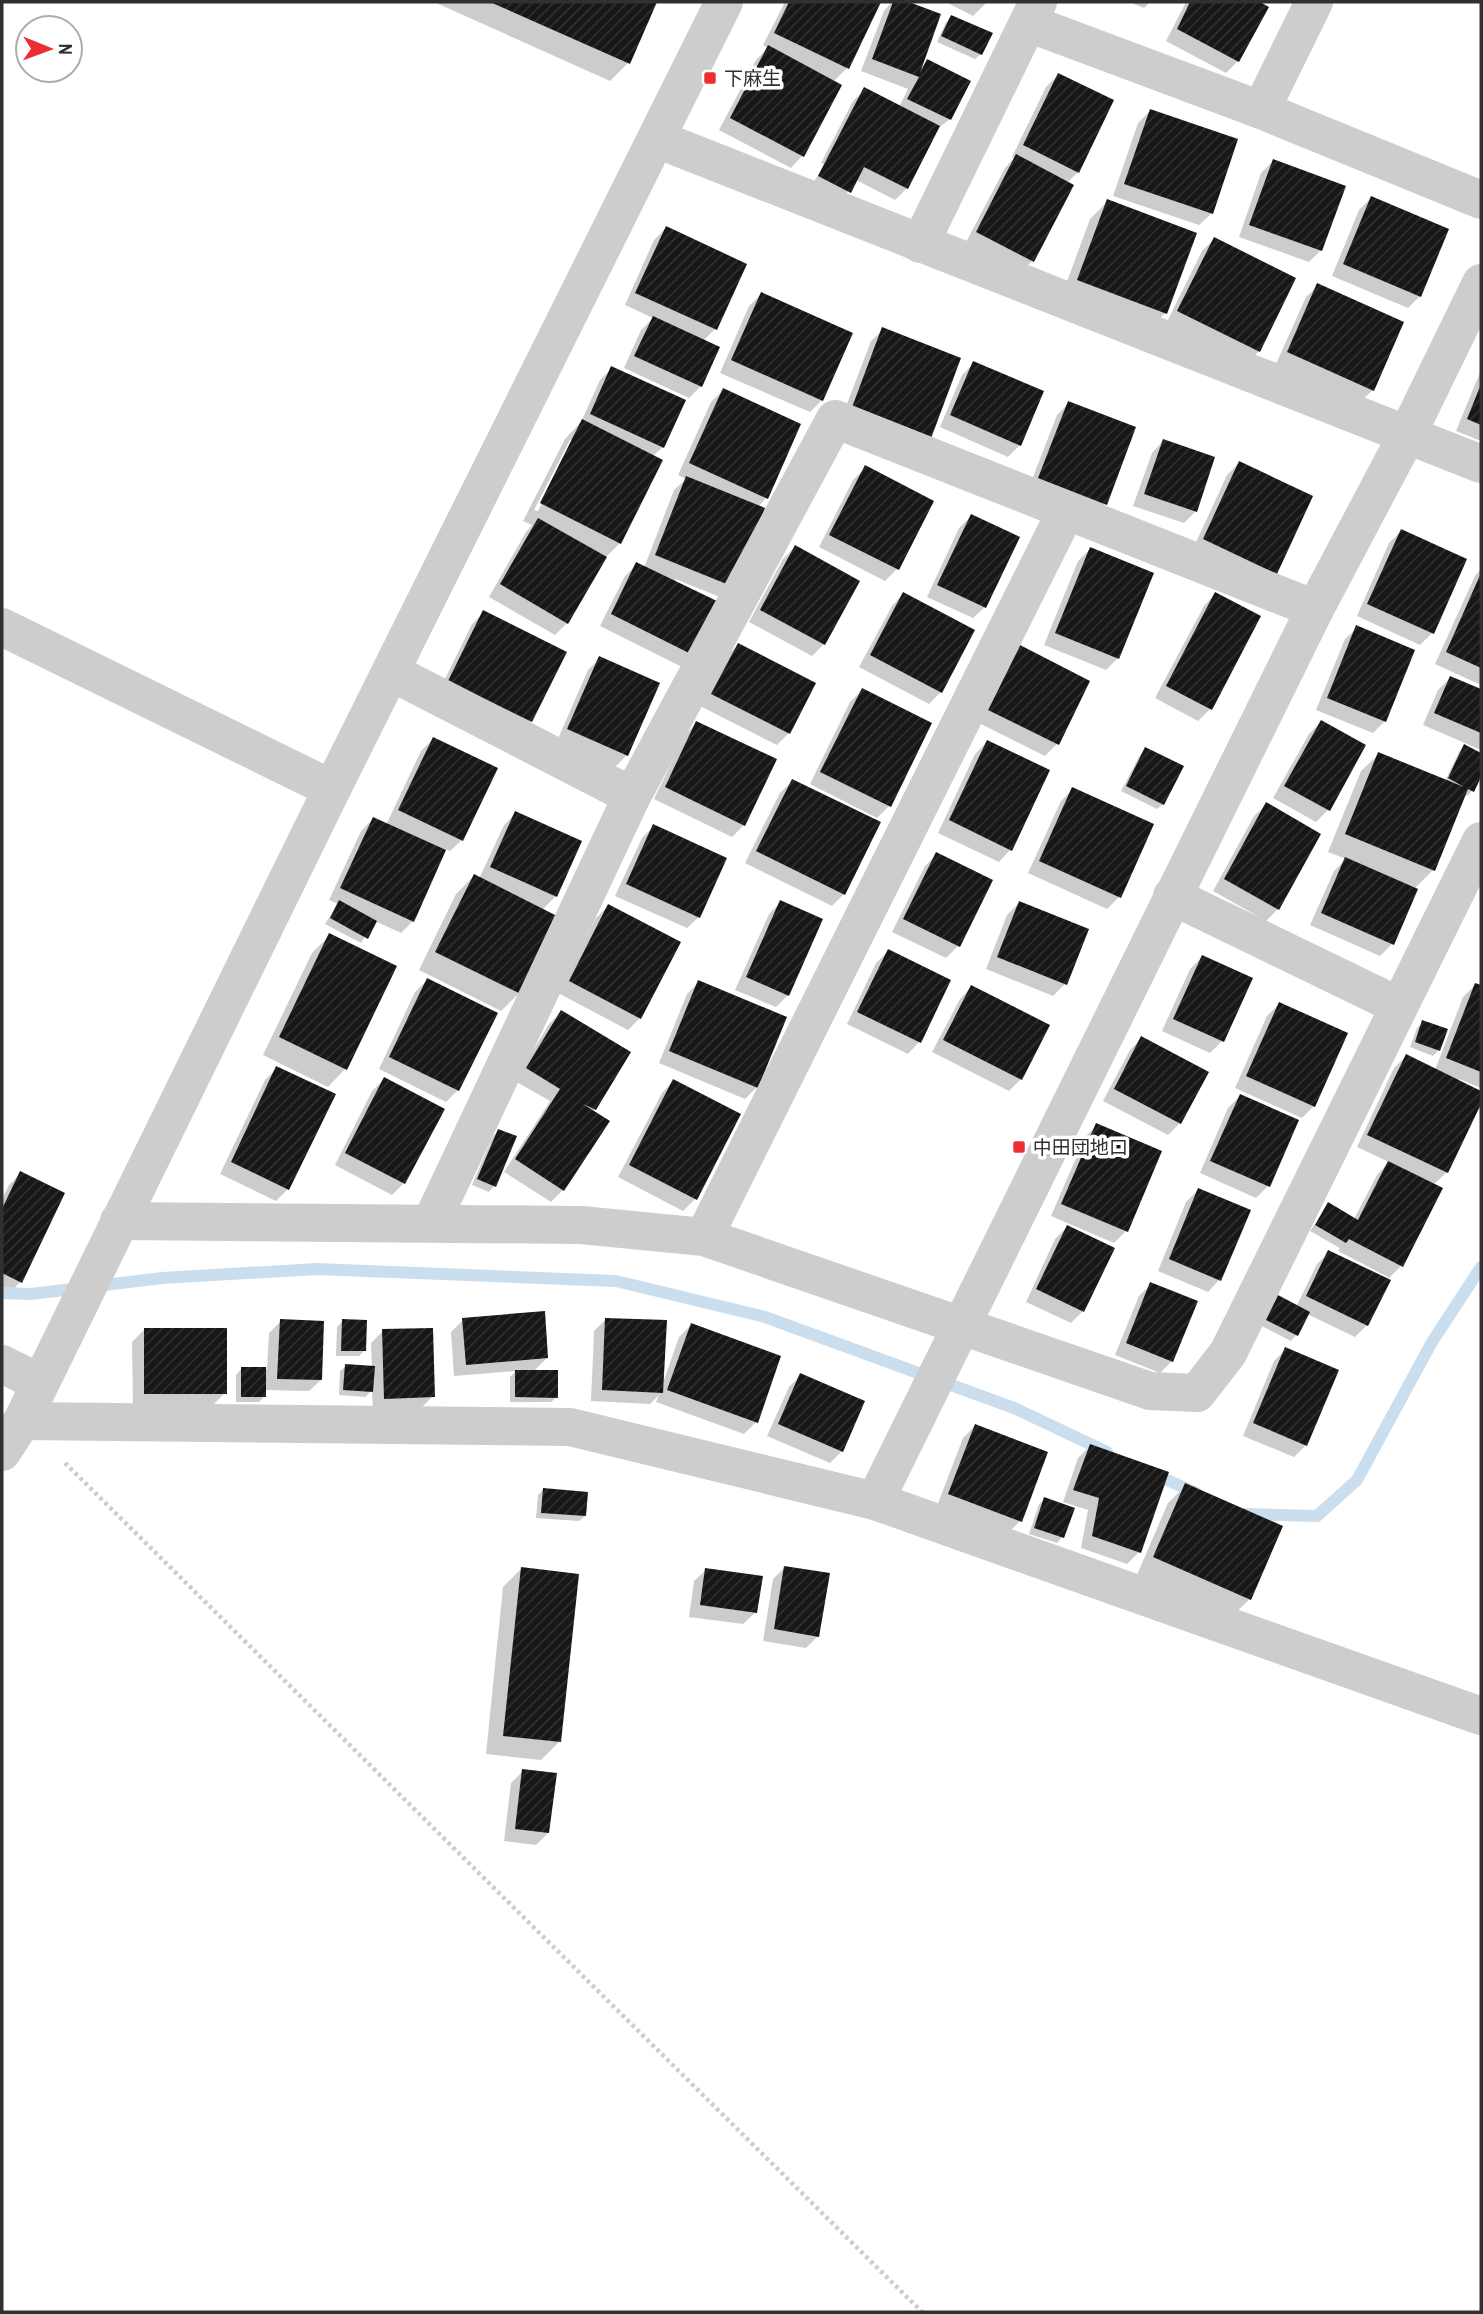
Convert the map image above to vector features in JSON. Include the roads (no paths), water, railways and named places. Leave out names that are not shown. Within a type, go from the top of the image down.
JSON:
[{"type":"street","points":[[724,2],[12,1437],[570,1427],[875,1501],[1481,1716]]},
{"type":"street","points":[[1261,110],[1314,2]]},
{"type":"street","points":[[920,244],[1033,12],[1261,110],[1481,200]]},
{"type":"street","points":[[657,139],[1481,464]]},
{"type":"street","points":[[875,1501],[1172,896],[1315,609],[1407,435],[1481,283]]},
{"type":"street","points":[[431,1223],[632,796],[835,419],[1315,609]]},
{"type":"street","points":[[705,1237],[1066,511]]},
{"type":"street","points":[[2,626],[332,789]]},
{"type":"street","points":[[391,672],[632,796]]},
{"type":"street","points":[[119,1221],[582,1225],[705,1237],[1150,1391],[1197,1393],[1228,1353],[1481,841]]},
{"type":"street","points":[[1172,896],[1399,1006]]},
{"type":"street","points":[[2,1364],[40,1383]]},
{"type":"waterway","points":[[1241,1514],[1317,1516],[1357,1480],[1432,1342],[1481,1267]]},
{"type":"waterway","points":[[2,1293],[31,1294],[162,1278],[317,1269],[616,1281],[765,1317],[1014,1408],[1107,1452]]},
{"type":"waterway","points":[[1152,1473],[1196,1493]]},
{"type":"place","name":"下麻生","points":[[710,78]]},
{"type":"place","name":"中田団地口","points":[[1019,1147]]}]
